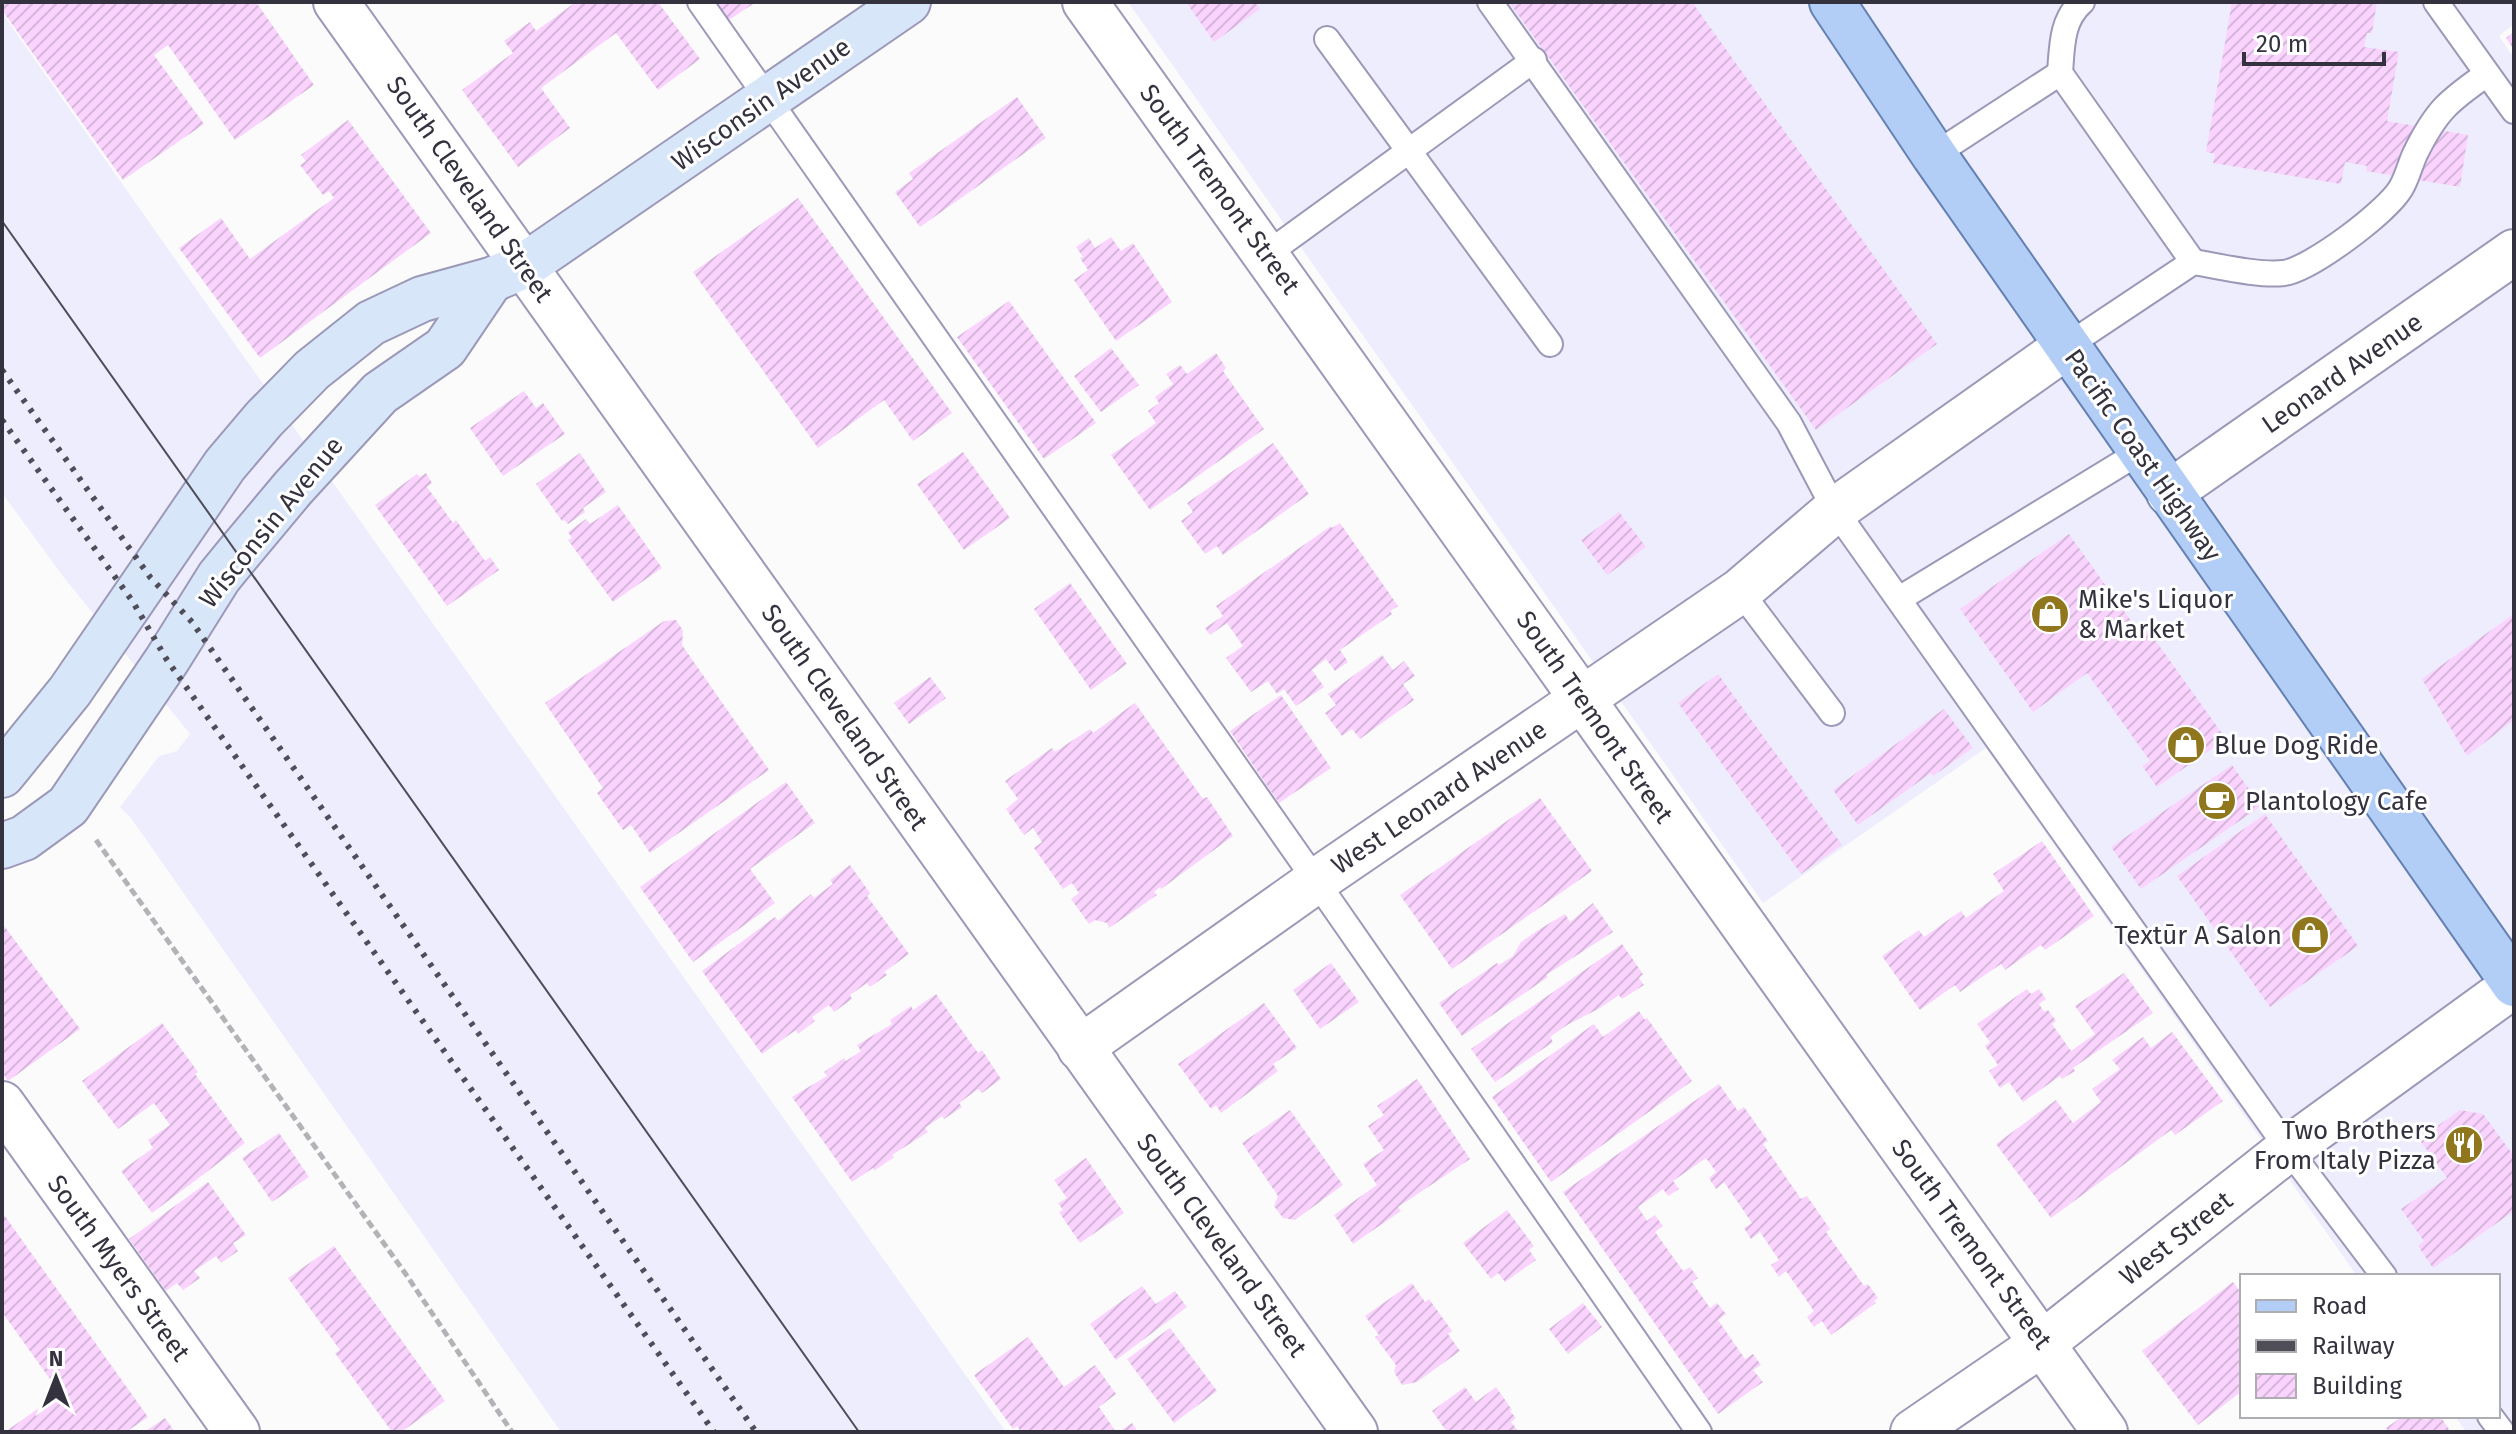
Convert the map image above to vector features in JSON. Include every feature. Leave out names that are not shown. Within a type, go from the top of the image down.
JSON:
[{"type":"main road","name":"Wisconsin Avenue","points":[[2,846],[24,838],[68,806],[219,577],[237,555],[380,393],[445,348],[508,273],[769,100],[908,2]]},
{"type":"main road","name":"Pacific Coast Highway","points":[[1832,2],[2140,452],[2514,984]]},
{"type":"main road","name":"Wisconsin Avenue","points":[[2,775],[70,691],[225,465],[312,370],[371,323],[422,299],[508,273]]},
{"type":"street","name":"South Cleveland Street","points":[[336,2],[508,273],[1080,1048],[1355,1432]]},
{"type":"street","name":"South Tremont Street","points":[[1085,2],[2105,1432]]},
{"type":"street","name":"Leonard Avenue","points":[[2169,493],[2514,252]]},
{"type":"street","name":"West Leonard Avenue","points":[[1080,1048],[1316,881],[1740,591],[1835,510],[2067,346]]},
{"type":"street","name":"West Street","points":[[1913,1432],[2043,1343],[2288,1149],[2514,984]]},
{"type":"street","name":"South Myers Street","points":[[2,1104],[237,1432]]},
{"type":"lane","points":[[700,2],[1699,1432]]},
{"type":"lane","points":[[1490,2],[1789,423],[1835,510],[2288,1149],[2382,1274]]},
{"type":"lane","points":[[2082,2],[2071,13],[2063,34],[2060,73],[2193,262]]},
{"type":"lane","points":[[2436,2],[2514,111]]},
{"type":"lane","points":[[1327,39],[1550,344]]},
{"type":"lane","points":[[1267,254],[1534,60]]},
{"type":"lane","points":[[1934,155],[2060,73]]},
{"type":"lane","points":[[2067,346],[2193,262],[2276,273],[2297,269],[2386,208],[2403,184],[2437,114],[2455,96],[2487,74]]},
{"type":"lane","points":[[1899,599],[2140,452]]},
{"type":"lane","points":[[1740,591],[1832,713]]},
{"type":"path","points":[[68,806],[100,845],[405,1273],[512,1432]]},
{"type":"shaded area","points":[[1128,2],[2514,2],[2514,24],[2499,36],[2514,58],[2514,1432],[2466,1432],[2456,1418],[2500,1418],[2500,1274],[2356,1274],[1986,748],[1763,903]]},
{"type":"shaded area","points":[[2,13],[1006,1432],[561,1432],[131,818],[120,807],[159,756],[177,751],[190,734],[62,575],[2,493]]},
{"type":"building","points":[[2,2],[256,2],[314,85],[235,140],[168,45],[154,55],[204,124],[123,180],[2,10]]},
{"type":"building","points":[[576,2],[658,2],[700,59],[658,90],[616,33],[541,88],[570,128],[518,167],[462,90],[513,53],[504,41],[530,22],[536,31]]},
{"type":"building","points":[[712,2],[756,2],[726,22]]},
{"type":"building","points":[[1186,2],[1255,2],[1260,9],[1214,42]]},
{"type":"building","points":[[1509,2],[1692,2],[1937,344],[1816,430]]},
{"type":"building","points":[[2232,2],[2377,2],[2372,33],[2367,33],[2364,47],[2399,52],[2387,121],[2468,135],[2460,187],[2366,171],[2367,166],[2345,162],[2341,184],[2213,163],[2215,154],[2206,152]]},
{"type":"building","points":[[2514,32],[2514,50],[2506,38]]},
{"type":"building","points":[[1017,97],[1046,138],[920,227],[895,192],[913,179],[909,173]]},
{"type":"building","points":[[348,120],[431,233],[260,358],[179,248],[221,218],[250,259],[334,198],[329,191],[323,195],[300,165],[306,161],[301,155]]},
{"type":"building","points":[[798,198],[952,413],[913,441],[884,400],[818,448],[693,272]]},
{"type":"building","points":[[1111,237],[1121,251],[1133,243],[1172,302],[1116,341],[1074,280],[1088,270],[1076,247],[1089,238],[1095,248]]},
{"type":"building","points":[[1009,301],[1096,423],[1044,459],[957,337]]},
{"type":"building","points":[[1111,348],[1139,385],[1101,412],[1074,376]]},
{"type":"building","points":[[1216,353],[1226,368],[1223,371],[1264,429],[1150,510],[1111,455],[1156,423],[1148,411],[1159,403],[1155,397],[1173,384],[1166,374],[1180,365],[1187,374]]},
{"type":"building","points":[[524,391],[536,408],[543,403],[565,434],[503,476],[470,428]]},
{"type":"building","points":[[1273,443],[1309,494],[1223,555],[1217,546],[1205,554],[1181,521],[1193,512],[1187,503]]},
{"type":"building","points":[[963,452],[1010,518],[964,550],[917,484]]},
{"type":"building","points":[[580,453],[606,492],[583,508],[585,512],[568,524],[562,521],[536,484]]},
{"type":"building","points":[[426,473],[432,483],[427,487],[453,523],[456,520],[485,561],[490,557],[499,570],[447,606],[375,505],[417,474],[420,477]]},
{"type":"building","points":[[618,505],[662,568],[613,602],[568,540],[572,538],[568,532],[586,519],[590,524]]},
{"type":"building","points":[[1619,512],[1646,547],[1607,575],[1581,540]]},
{"type":"building","points":[[1340,523],[1398,606],[1390,611],[1392,614],[1340,650],[1348,662],[1335,671],[1326,659],[1312,670],[1324,687],[1296,706],[1284,689],[1277,694],[1268,681],[1251,692],[1226,658],[1243,646],[1227,623],[1210,635],[1205,628],[1223,616],[1216,606],[1331,526]]},
{"type":"building","points":[[2069,534],[2141,635],[2148,630],[2226,739],[2157,787],[2142,766],[2150,761],[2087,673],[2033,712],[1960,609]]},
{"type":"building","points":[[1070,583],[1127,664],[1091,690],[1034,609]]},
{"type":"building","points":[[2514,614],[2514,720],[2467,756],[2422,679]]},
{"type":"building","points":[[676,620],[683,631],[682,645],[769,770],[650,853],[631,825],[623,830],[597,793],[603,788],[545,703],[664,621]]},
{"type":"building","points":[[1382,655],[1393,670],[1404,661],[1415,676],[1403,684],[1414,700],[1360,739],[1352,729],[1342,736],[1325,713],[1336,705],[1328,694]]},
{"type":"building","points":[[1718,674],[1842,845],[1801,874],[1678,703]]},
{"type":"building","points":[[930,677],[946,698],[909,724],[894,703]]},
{"type":"building","points":[[1281,695],[1331,768],[1279,803],[1230,731]]},
{"type":"building","points":[[1135,703],[1233,836],[1160,887],[1154,892],[1157,895],[1109,928],[1107,923],[1095,920],[1089,924],[1071,899],[1079,893],[1072,883],[1063,889],[1034,848],[1042,842],[1033,828],[1024,835],[1006,809],[1018,799],[1005,781],[1052,748],[1055,752],[1090,729],[1093,733]]},
{"type":"building","points":[[1944,709],[1973,748],[1933,776],[1931,773],[1858,825],[1833,790]]},
{"type":"building","points":[[2232,765],[2261,806],[2141,889],[2111,847]]},
{"type":"building","points":[[786,782],[815,823],[750,869],[775,903],[693,962],[640,887]]},
{"type":"building","points":[[1540,798],[1592,871],[1452,969],[1400,895]]},
{"type":"building","points":[[2265,814],[2358,946],[2270,1007],[2177,876]]},
{"type":"building","points":[[2042,841],[2094,916],[2045,950],[2041,945],[2005,970],[2001,964],[1960,992],[1955,985],[1920,1010],[1882,956],[1919,930],[1924,937],[1961,911],[1966,918],[2004,891],[1993,874]]},
{"type":"building","points":[[850,865],[870,893],[867,896],[909,954],[884,972],[887,975],[870,987],[867,983],[850,995],[852,999],[834,1012],[829,1005],[812,1017],[815,1021],[798,1034],[796,1030],[762,1054],[702,971],[775,917],[778,921],[811,894],[814,898],[833,884],[830,880]]},
{"type":"building","points":[[1593,903],[1613,932],[1546,975],[1548,977],[1462,1036],[1439,1003],[1497,963],[1499,965],[1513,956],[1521,942],[1540,929],[1565,914],[1570,922]]},
{"type":"building","points":[[5,927],[80,1029],[8,1081],[2,1072],[2,929]]},
{"type":"building","points":[[1622,944],[1643,974],[1639,978],[1644,985],[1622,999],[1619,995],[1567,1025],[1550,1037],[1553,1042],[1495,1082],[1471,1049]]},
{"type":"building","points":[[1331,963],[1359,1002],[1320,1029],[1293,990]]},
{"type":"building","points":[[2124,973],[2153,1013],[2073,1068],[2075,1071],[2062,1079],[2060,1076],[2023,1102],[2009,1082],[2000,1088],[1989,1071],[1998,1065],[1985,1046],[1990,1042],[1977,1024],[2027,989],[2031,994],[2039,989],[2046,999],[2039,1004],[2056,1021],[2052,1024],[2071,1051],[2095,1034],[2075,1006]]},
{"type":"building","points":[[936,994],[978,1053],[982,1050],[1001,1079],[982,1093],[978,1089],[959,1103],[962,1107],[944,1119],[942,1116],[925,1128],[928,1132],[892,1155],[894,1157],[852,1182],[792,1097],[827,1076],[824,1072],[844,1058],[846,1061],[861,1051],[857,1045],[892,1024],[890,1020],[911,1006],[913,1010]]},
{"type":"building","points":[[1264,1003],[1297,1048],[1273,1064],[1278,1071],[1221,1113],[1216,1105],[1211,1109],[1178,1064]]},
{"type":"building","points":[[1639,1011],[1692,1081],[1551,1182],[1492,1097],[1594,1024],[1603,1037]]},
{"type":"building","points":[[162,1023],[245,1143],[152,1213],[121,1171],[153,1148],[148,1140],[170,1125],[154,1103],[118,1129],[82,1081]]},
{"type":"building","points":[[2172,1032],[2223,1101],[2175,1135],[2171,1130],[2051,1218],[1996,1144],[2056,1100],[2073,1123],[2101,1102],[2092,1089],[2120,1069],[2112,1060],[2143,1037],[2151,1048]]},
{"type":"building","points":[[1417,1079],[1470,1159],[1398,1207],[1401,1211],[1353,1244],[1334,1215],[1377,1185],[1363,1164],[1384,1150],[1368,1126],[1384,1115],[1377,1106]]},
{"type":"building","points":[[1719,1084],[1738,1111],[1744,1107],[1768,1141],[1763,1144],[1801,1199],[1807,1196],[1830,1229],[1826,1232],[1864,1286],[1868,1284],[1878,1298],[1874,1301],[1876,1303],[1831,1335],[1822,1321],[1814,1327],[1807,1317],[1814,1311],[1786,1271],[1779,1277],[1771,1265],[1779,1260],[1760,1232],[1751,1239],[1744,1228],[1752,1223],[1724,1182],[1716,1189],[1709,1178],[1716,1172],[1706,1158],[1673,1181],[1679,1189],[1668,1196],[1663,1189],[1638,1207],[1647,1221],[1655,1215],[1663,1226],[1655,1232],[1683,1271],[1690,1267],[1698,1278],[1692,1282],[1710,1308],[1717,1303],[1726,1314],[1718,1320],[1745,1359],[1753,1354],[1761,1365],[1753,1370],[1763,1382],[1718,1414],[1563,1192]]},
{"type":"building","points":[[1290,1110],[1343,1185],[1295,1220],[1283,1218],[1274,1206],[1278,1196],[1242,1143]]},
{"type":"building","points":[[2460,1110],[2483,1114],[2514,1156],[2514,1211],[2433,1268],[2418,1246],[2424,1241],[2401,1209],[2447,1178],[2419,1139]]},
{"type":"building","points":[[279,1133],[309,1177],[272,1202],[242,1158]]},
{"type":"building","points":[[1086,1158],[1124,1213],[1080,1243],[1059,1212],[1063,1210],[1058,1203],[1067,1198],[1054,1180]]},
{"type":"building","points":[[208,1182],[246,1235],[233,1243],[238,1251],[221,1263],[216,1256],[194,1271],[200,1278],[183,1290],[177,1283],[166,1291],[129,1239]]},
{"type":"building","points":[[1507,1210],[1534,1246],[1529,1250],[1536,1260],[1505,1282],[1498,1273],[1491,1279],[1463,1243]]},
{"type":"building","points":[[2,1212],[148,1417],[126,1432],[5,1432],[60,1393],[2,1312]]},
{"type":"building","points":[[334,1246],[445,1401],[401,1432],[392,1432],[335,1353],[340,1350],[288,1278]]},
{"type":"building","points":[[2233,1282],[2240,1291],[2240,1393],[2198,1425],[2142,1351]]},
{"type":"building","points":[[1412,1283],[1425,1302],[1429,1299],[1452,1331],[1448,1334],[1460,1351],[1417,1382],[1402,1385],[1394,1372],[1396,1365],[1375,1337],[1379,1335],[1365,1316]]},
{"type":"building","points":[[1142,1286],[1156,1304],[1175,1291],[1187,1307],[1116,1360],[1090,1324]]},
{"type":"building","points":[[1583,1303],[1602,1327],[1568,1354],[1549,1329]]},
{"type":"building","points":[[1170,1328],[1217,1391],[1174,1423],[1127,1359]]},
{"type":"building","points":[[1028,1337],[1064,1387],[1095,1365],[1116,1394],[1099,1407],[1116,1432],[1021,1432],[1017,1426],[1013,1429],[974,1375]]},
{"type":"building","points":[[1465,1387],[1476,1402],[1496,1387],[1512,1410],[1516,1418],[1511,1422],[1519,1432],[1447,1432],[1432,1411]]},
{"type":"building","points":[[165,1418],[175,1432],[144,1432]]},
{"type":"building","points":[[2400,1418],[2441,1418],[2449,1429],[2446,1432],[2389,1432],[2386,1428]]},
{"type":"building","points":[[1132,1423],[1138,1432],[1119,1432]]},
{"type":"tram line","points":[[2,221],[859,1432]]},
{"type":"railway","points":[[2,370],[150,577],[192,622],[756,1432]]},
{"type":"railway","points":[[2,420],[133,602],[167,660],[714,1432]]},
{"type":"place","name":"Mike's Liquor & Market","points":[[2050,614]]},
{"type":"place","name":"Blue Dog Ride","points":[[2186,745]]},
{"type":"place","name":"Plantology Cafe","points":[[2217,801]]},
{"type":"place","name":"Textūr A Salon","points":[[2310,935]]},
{"type":"place","name":"Two Brothers From Italy Pizza","points":[[2464,1145]]}]
